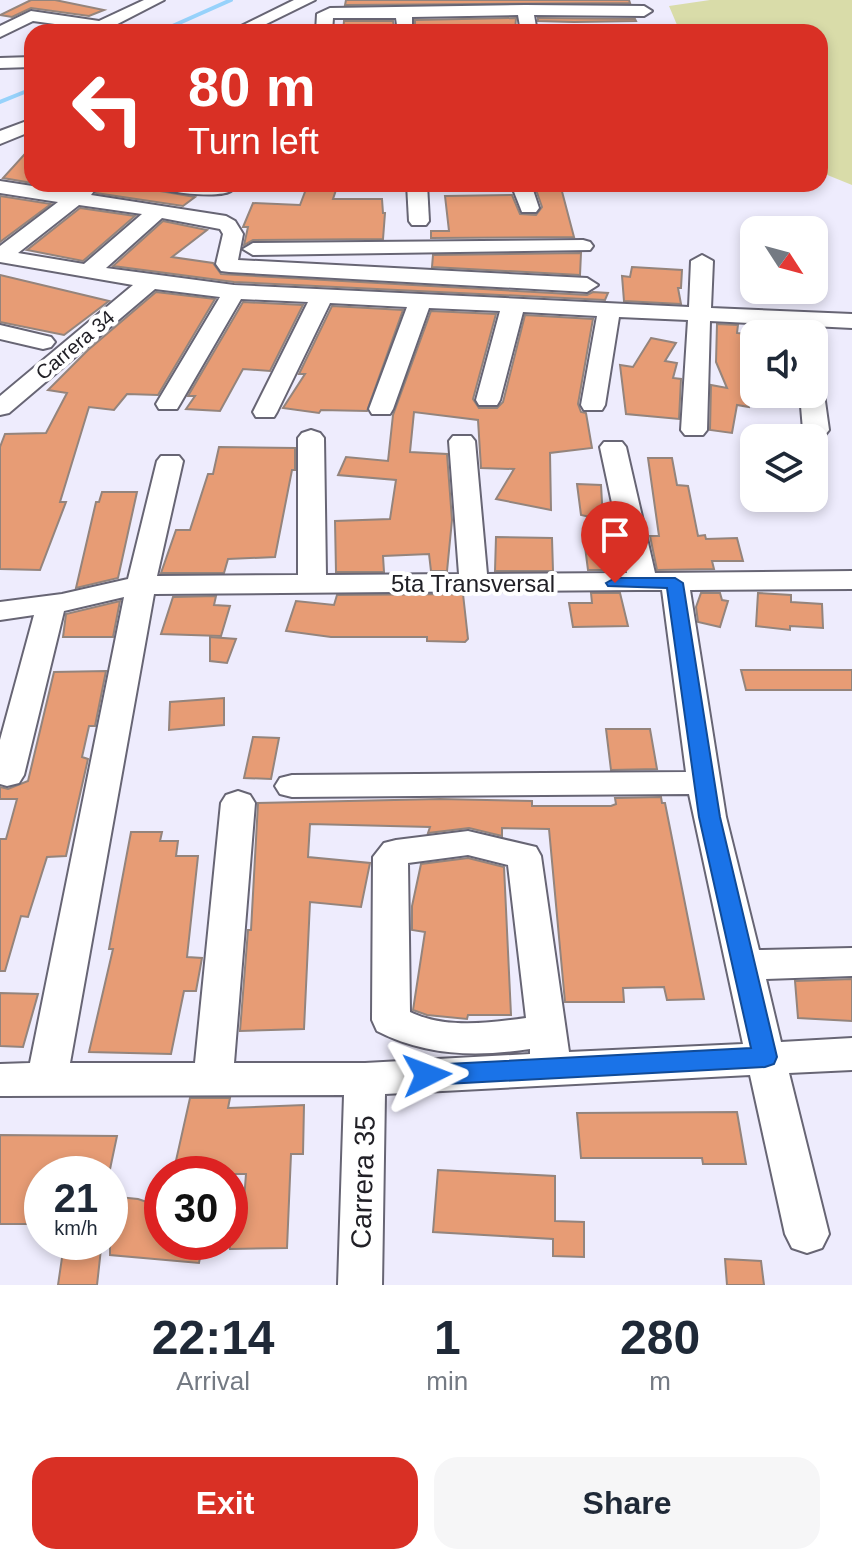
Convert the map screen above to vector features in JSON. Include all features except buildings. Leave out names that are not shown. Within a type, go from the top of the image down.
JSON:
[{"type":"street","points":[[106,24],[156,0]]},
{"type":"street","points":[[254,24],[307,0]]},
{"type":"street","points":[[525,10],[528,24]]},
{"type":"street","points":[[326,24],[328,13],[644,11]]},
{"type":"street","points":[[404,13],[405,24]]},
{"type":"street","points":[[0,18],[19,20],[38,16],[73,24]]},
{"type":"street","points":[[0,32],[19,20]]},
{"type":"street","points":[[0,63],[24,63]]},
{"type":"street","points":[[0,78],[24,66]]},
{"type":"street","points":[[0,138],[24,128]]},
{"type":"street","points":[[0,138],[24,141]]},
{"type":"street","points":[[0,187],[24,188]]},
{"type":"street","points":[[83,192],[0,256],[89,279]]},
{"type":"street","points":[[88,192],[159,210],[212,218],[228,225],[233,234],[227,264],[234,266],[587,285]]},
{"type":"street","points":[[212,218],[218,212],[221,192]]},
{"type":"street","points":[[417,192],[419,221]]},
{"type":"street","points":[[524,192],[529,208]]},
{"type":"street","points":[[89,279],[159,210]]},
{"type":"street","points":[[539,246],[539,283]]},
{"type":"street","points":[[230,249],[583,246]]},
{"type":"street","points":[[694,430],[702,261]]},
{"type":"street","points":[[0,270],[321,298],[757,320]]},
{"type":"street","name":"Carrera 34","points":[[0,408],[150,282]]},
{"type":"street","points":[[168,404],[234,292]]},
{"type":"street","points":[[265,412],[321,298]]},
{"type":"street","points":[[381,409],[420,303]]},
{"type":"street","points":[[488,400],[513,306]]},
{"type":"street","points":[[593,405],[609,312]]},
{"type":"street","points":[[828,322],[852,321]]},
{"type":"street","points":[[0,332],[43,342]]},
{"type":"street","points":[[311,438],[312,583]]},
{"type":"street","points":[[462,441],[474,583]]},
{"type":"street","points":[[613,447],[659,583],[709,817],[807,1234]]},
{"type":"street","points":[[47,1080],[141,585],[170,461]]},
{"type":"street","name":"5ta Transversal","points":[[0,611],[51,605],[141,585],[852,580]]},
{"type":"street","points":[[7,775],[51,605]]},
{"type":"street","points":[[292,786],[704,783]]},
{"type":"street","points":[[213,1079],[238,803]]},
{"type":"street","points":[[547,1030],[522,1035],[451,1038],[405,1029],[391,1020],[390,857],[396,852],[468,843],[524,856],[547,1030],[552,1069]]},
{"type":"street","points":[[744,965],[852,962]]},
{"type":"street","points":[[0,1080],[365,1079],[852,1054]]},
{"type":"street","name":"Carrera 35","points":[[360,1285],[365,1079]]},
{"type":"green space","points":[[710,0],[852,0],[852,185],[828,175],[828,24],[677,24],[669,6]]},
{"type":"waterway","points":[[177,24],[231,0]]},
{"type":"waterway","points":[[0,102],[24,92]]},
{"type":"route","points":[[427,1075],[765,1057],[709,817],[675,583],[615,583]]}]
